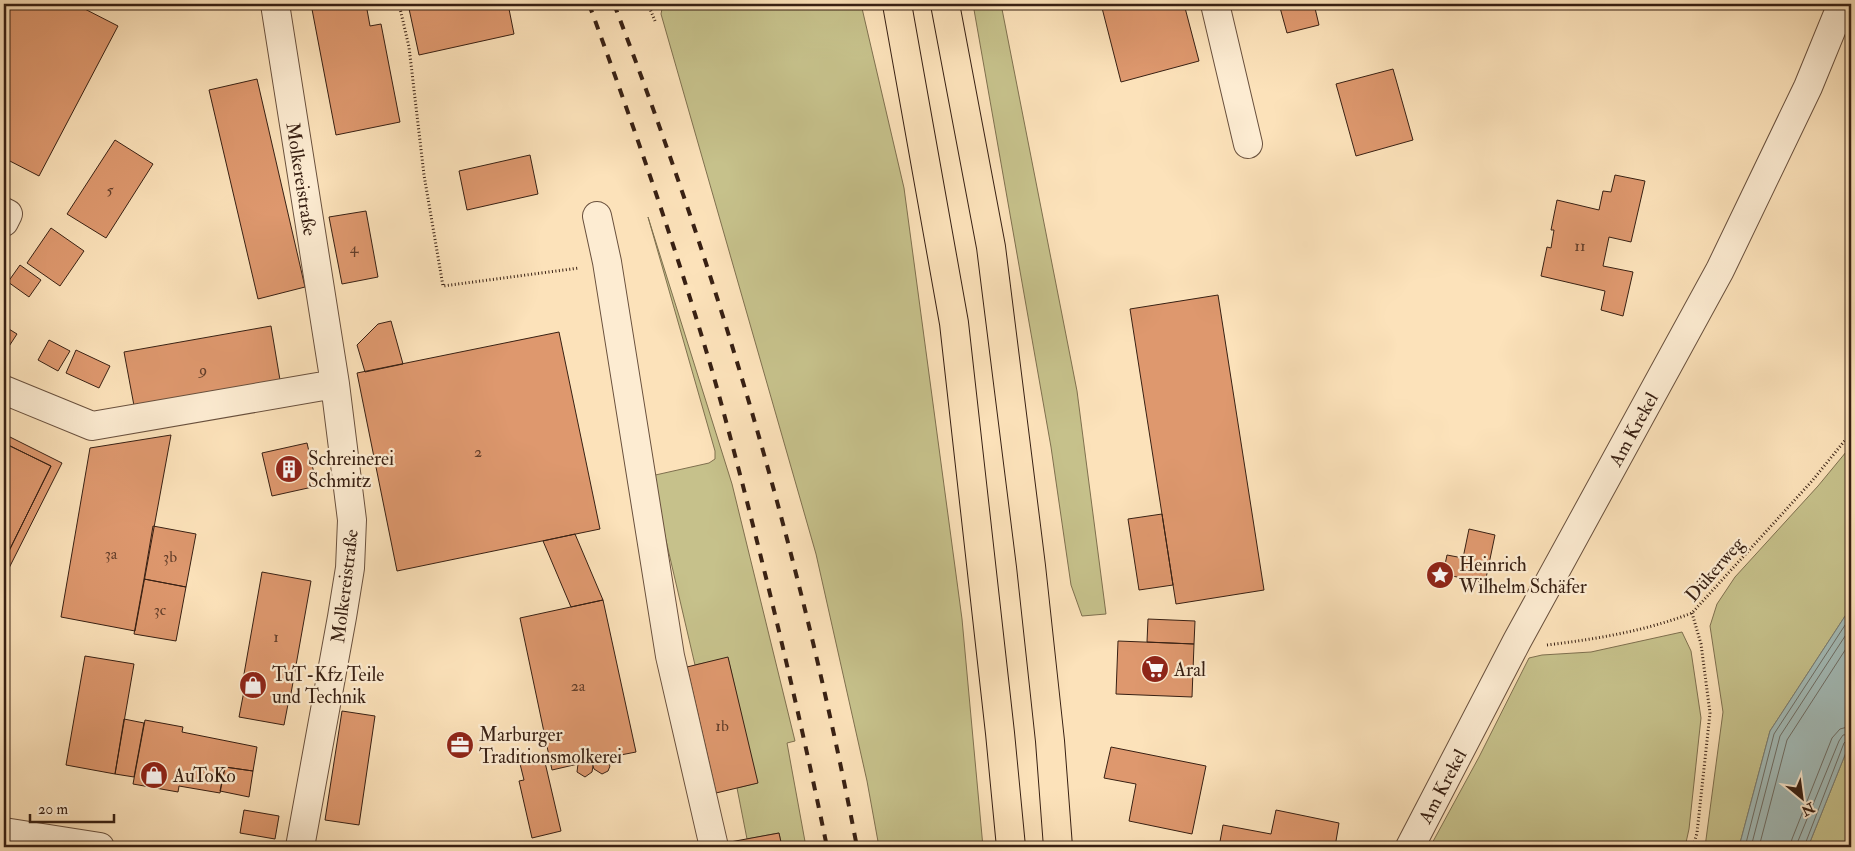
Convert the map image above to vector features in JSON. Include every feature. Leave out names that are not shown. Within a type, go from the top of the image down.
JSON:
[{"type":"highway","points":[[897,4],[954,323],[1011,847]]},
{"type":"highway","points":[[945,4],[991,247],[1031,566],[1050,741],[1058,847]]},
{"type":"street","name":"Molkereistraße","points":[[275,4],[334,384],[352,520],[350,568],[300,847]]},
{"type":"street","points":[[1215,4],[1248,144]]},
{"type":"street","name":"Am Krekel","points":[[1410,847],[1517,641],[1720,270],[1808,87],[1842,4]]},
{"type":"street","points":[[4,212],[8,214],[4,222]]},
{"type":"street","points":[[597,216],[607,262],[670,656],[714,847]]},
{"type":"street","points":[[4,390],[92,426],[334,384]]},
{"type":"street","points":[[4,832],[100,847]]},
{"type":"path","points":[[399,4],[409,46],[424,175],[443,286],[573,269]]},
{"type":"path","points":[[648,4],[655,21]]},
{"type":"path","name":"Dükerweg","points":[[1693,847],[1697,832],[1710,713],[1701,644],[1692,613],[1812,481],[1851,433]]},
{"type":"path","points":[[1517,641],[1542,645],[1590,640],[1668,622],[1692,613]]},
{"type":"shaded area","points":[[663,4],[861,4],[904,188],[962,619],[983,847],[879,847],[867,781],[816,554],[661,14]]},
{"type":"shaded area","points":[[973,4],[1001,4],[1077,391],[1106,614],[1082,616],[1071,585],[1051,447]]},
{"type":"shaded area","points":[[648,217],[732,484],[795,741],[787,743],[806,847],[782,847],[779,833],[747,839],[737,788],[757,783],[728,658],[695,665],[651,476],[709,463],[715,459],[715,451]]},
{"type":"shaded area","points":[[1851,446],[1851,607],[1770,731],[1739,847],[1705,847],[1723,712],[1710,626],[1717,604],[1735,577],[1818,486]]},
{"type":"shaded area","points":[[1682,632],[1691,651],[1701,718],[1689,829],[1685,847],[1430,847],[1479,757],[1529,658],[1542,655],[1591,652]]},
{"type":"shaded area","points":[[1851,740],[1851,847],[1808,847]]},
{"type":"water","points":[[1851,607],[1851,740],[1808,847],[1739,847],[1770,731]]},
{"type":"building","points":[[4,4],[75,4],[118,26],[39,176],[4,158]]},
{"type":"building","points":[[311,4],[366,4],[370,26],[381,24],[400,122],[336,135]]},
{"type":"building","points":[[408,4],[508,4],[514,34],[419,55]]},
{"type":"building","points":[[1101,4],[1184,4],[1199,61],[1121,82]]},
{"type":"building","points":[[1279,4],[1314,4],[1319,25],[1287,33]]},
{"type":"building","points":[[1393,69],[1413,140],[1356,156],[1336,84]]},
{"type":"building","points":[[257,79],[305,287],[258,299],[209,90]]},
{"type":"building","points":[[115,140],[153,164],[106,238],[67,214]]},
{"type":"building","points":[[530,155],[538,194],[467,210],[459,171]]},
{"type":"building","points":[[1615,175],[1645,181],[1631,242],[1609,237],[1603,266],[1633,272],[1623,316],[1601,310],[1605,291],[1541,276],[1547,247],[1551,248],[1554,230],[1551,230],[1557,200],[1599,210],[1603,191],[1611,192]]},
{"type":"building","points":[[366,211],[378,277],[342,284],[329,217]]},
{"type":"building","points":[[51,228],[84,251],[60,286],[27,263]]},
{"type":"building","points":[[20,265],[41,280],[29,297],[8,282]]},
{"type":"building","points":[[1218,295],[1264,590],[1176,604],[1130,309]]},
{"type":"building","points":[[391,321],[403,364],[365,372],[357,345],[378,324]]},
{"type":"building","points":[[4,326],[17,334],[4,354]]},
{"type":"building","points":[[271,326],[281,386],[135,411],[124,352]]},
{"type":"building","points":[[559,332],[600,529],[397,571],[357,373]]},
{"type":"building","points":[[49,340],[70,351],[58,371],[38,360]]},
{"type":"building","points":[[76,350],[110,366],[99,388],[66,373]]},
{"type":"building","points":[[4,434],[62,463],[5,576],[4,561],[51,466],[4,443]]},
{"type":"building","points":[[171,435],[135,631],[61,617],[90,448]]},
{"type":"building","points":[[4,443],[51,466],[4,561]]},
{"type":"building","name":"Schreinerei Schmitz","points":[[307,443],[317,486],[272,496],[262,453]]},
{"type":"building","points":[[1162,514],[1173,585],[1139,590],[1128,519]]},
{"type":"building","points":[[153,526],[196,534],[186,587],[144,579]]},
{"type":"building","points":[[1469,529],[1495,535],[1485,583],[1443,574],[1447,555],[1463,558]]},
{"type":"building","points":[[575,534],[603,600],[571,607],[543,541]]},
{"type":"building","points":[[262,572],[311,581],[284,725],[239,717],[244,691],[241,691]]},
{"type":"building","points":[[144,579],[186,587],[176,641],[134,634]]},
{"type":"building","points":[[603,600],[636,752],[605,758],[610,766],[608,771],[602,774],[594,769],[593,766],[592,772],[585,777],[577,772],[578,764],[552,770],[520,618]],"holes":[[[596,760],[593,766],[589,762]]]},
{"type":"building","points":[[1148,619],[1195,621],[1194,644],[1147,642]]},
{"type":"building","name":"Aral","points":[[1118,641],[1194,644],[1192,697],[1116,694]]},
{"type":"building","points":[[85,656],[134,664],[115,774],[66,765]]},
{"type":"building","points":[[728,657],[758,783],[716,793],[687,667]]},
{"type":"building","points":[[342,711],[375,716],[359,825],[325,820]]},
{"type":"building","points":[[124,719],[144,723],[134,777],[115,774]]},
{"type":"building","points":[[145,720],[183,727],[182,732],[257,747],[253,771],[225,767],[220,793],[179,786],[178,792],[133,784]]},
{"type":"building","points":[[1111,747],[1206,766],[1192,834],[1129,821],[1136,784],[1104,778]]},
{"type":"building","points":[[544,758],[561,831],[532,838],[519,781],[524,780],[520,764]]},
{"type":"building","points":[[225,767],[253,771],[249,797],[220,791]]},
{"type":"building","points":[[244,810],[279,816],[275,839],[240,833]]},
{"type":"building","points":[[1276,810],[1339,823],[1335,847],[1219,847],[1223,825],[1271,834]]},
{"type":"building","points":[[779,833],[782,847],[731,847],[730,842]]},
{"type":"railway","points":[[589,4],[668,230],[715,381],[776,618],[827,847]]},
{"type":"railway","points":[[614,4],[689,211],[723,315],[754,420],[784,526],[811,633],[857,847]]},
{"type":"place","name":"Schreinerei Schmitz","points":[[289,469]]},
{"type":"place","name":"Heinrich Wilhelm Schäfer","points":[[1440,575]]},
{"type":"place","name":"Aral","points":[[1155,669]]},
{"type":"place","name":"TuT-Kfz Teile und Technik","points":[[253,685]]},
{"type":"place","name":"Marburger Traditionsmolkerei","points":[[460,745]]},
{"type":"place","name":"AuToKo","points":[[154,775]]}]
